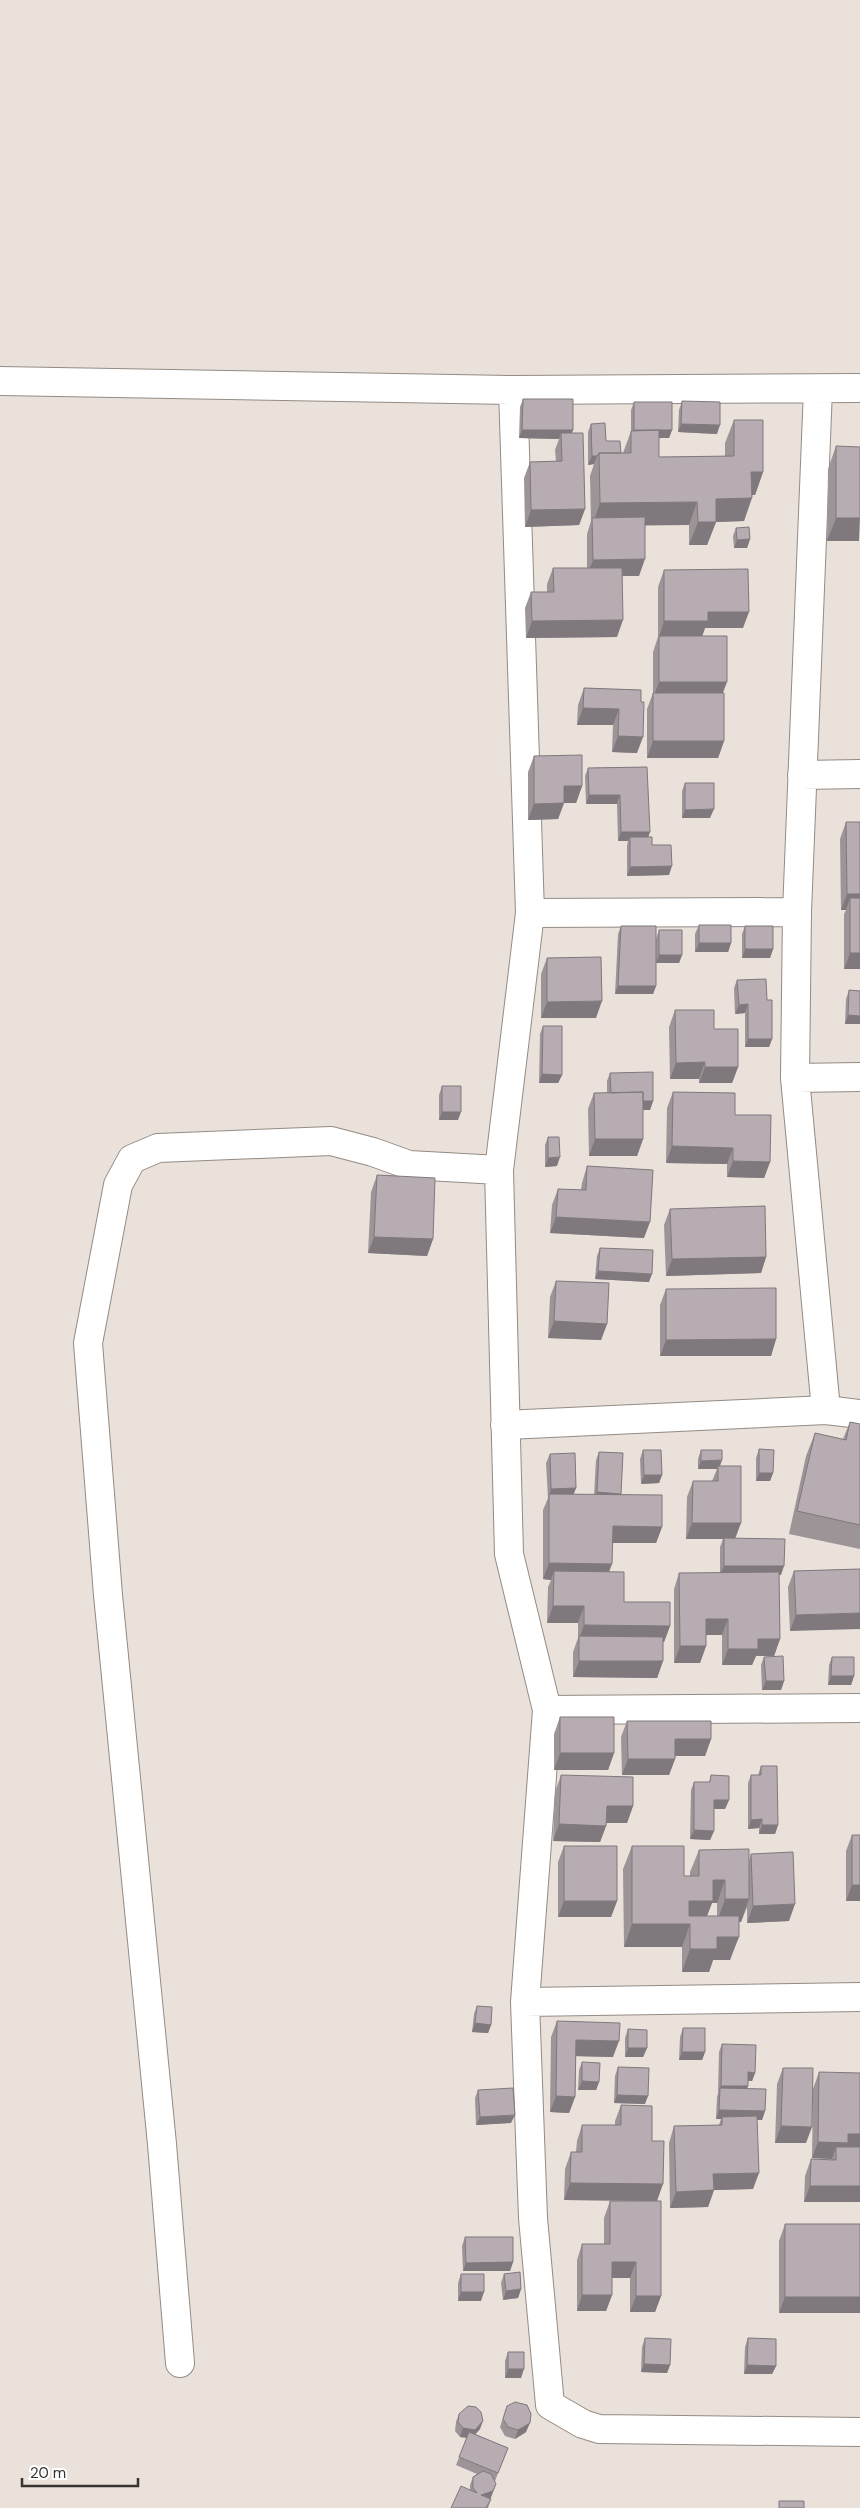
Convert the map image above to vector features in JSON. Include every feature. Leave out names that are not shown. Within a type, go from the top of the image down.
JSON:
[{"type":"street","points":[[0,381],[513,390],[860,388]]},
{"type":"street","points":[[818,389],[797,912],[795,1078],[826,1410]]},
{"type":"street","points":[[513,390],[530,913],[499,1170],[509,1554],[547,1710],[525,2002],[533,2218],[550,2405],[583,2424],[599,2429],[860,2432]]},
{"type":"street","points":[[802,775],[860,774]]},
{"type":"street","points":[[530,913],[797,912]]},
{"type":"street","points":[[795,1078],[860,1077]]},
{"type":"street","points":[[180,2363],[162,2144],[108,1595],[88,1343],[118,1185],[132,1160],[158,1148],[321,1141],[331,1141],[372,1152],[409,1165],[499,1170]]},
{"type":"street","points":[[505,1425],[826,1410],[860,1414]]},
{"type":"street","points":[[547,1710],[860,1708]]},
{"type":"street","points":[[525,2002],[860,1997]]},
{"type":"building","points":[[523,399],[573,399],[573,430],[522,430]]},
{"type":"building","points":[[682,401],[720,402],[720,425],[681,424]]},
{"type":"building","points":[[634,402],[672,402],[672,430],[634,430]]},
{"type":"building","points":[[734,420],[763,420],[763,472],[751,472],[752,498],[716,499],[716,522],[698,522],[697,502],[600,503],[599,453],[631,453],[631,431],[659,430],[659,457],[734,456]]},
{"type":"building","points":[[605,423],[606,441],[620,441],[621,453],[599,453],[597,456],[592,456],[591,424]]},
{"type":"building","points":[[561,433],[583,433],[585,509],[531,510],[530,462],[562,461]]},
{"type":"building","points":[[836,446],[860,447],[860,518],[836,518]]},
{"type":"building","points":[[645,517],[645,559],[593,560],[592,518]]},
{"type":"building","points":[[749,527],[750,539],[737,540],[736,528]]},
{"type":"building","points":[[553,568],[622,568],[623,620],[532,621],[531,592],[554,592]]},
{"type":"building","points":[[748,569],[749,612],[708,612],[708,621],[664,621],[664,570]]},
{"type":"building","points":[[659,636],[727,636],[727,682],[659,682]]},
{"type":"building","points":[[584,688],[641,690],[641,702],[644,702],[643,737],[618,736],[619,709],[583,708]]},
{"type":"building","points":[[653,693],[724,693],[724,741],[653,741]]},
{"type":"building","points":[[582,755],[582,786],[564,786],[564,803],[534,804],[534,756]]},
{"type":"building","points":[[647,767],[650,832],[621,832],[620,795],[589,795],[588,768]]},
{"type":"building","points":[[685,783],[714,783],[714,809],[685,810]]},
{"type":"building","points":[[846,822],[860,822],[860,894],[847,894]]},
{"type":"building","points":[[630,837],[652,837],[652,845],[671,845],[672,866],[630,867]]},
{"type":"building","points":[[850,898],[860,898],[860,953],[850,953]]},
{"type":"building","points":[[699,925],[731,925],[731,943],[699,943]]},
{"type":"building","points":[[621,926],[656,926],[656,986],[618,986]]},
{"type":"building","points":[[745,926],[773,926],[773,949],[745,949]]},
{"type":"building","points":[[659,930],[682,930],[682,955],[659,955]]},
{"type":"building","points":[[601,957],[602,1001],[547,1002],[547,958]]},
{"type":"building","points":[[766,979],[767,1000],[772,1000],[772,1039],[748,1039],[748,1004],[739,1005],[737,980]]},
{"type":"building","points":[[849,990],[860,991],[860,1016],[848,1015]]},
{"type":"building","points":[[675,1010],[714,1010],[714,1029],[738,1029],[738,1067],[705,1067],[705,1062],[676,1063]]},
{"type":"building","points":[[543,1026],[562,1026],[562,1075],[542,1074]]},
{"type":"building","points":[[653,1072],[653,1101],[643,1101],[643,1092],[611,1093],[610,1073]]},
{"type":"building","points":[[442,1086],[461,1086],[461,1112],[442,1112]]},
{"type":"building","points":[[643,1092],[643,1139],[595,1139],[594,1093]]},
{"type":"building","points":[[673,1092],[735,1093],[735,1115],[771,1115],[770,1162],[733,1161],[733,1148],[672,1146]]},
{"type":"building","points":[[548,1137],[559,1137],[560,1157],[548,1158]]},
{"type":"building","points":[[587,1166],[653,1170],[650,1222],[556,1217],[558,1189],[586,1190]]},
{"type":"building","points":[[377,1175],[435,1178],[433,1239],[374,1237]]},
{"type":"building","points":[[765,1206],[766,1257],[672,1259],[670,1209]]},
{"type":"building","points":[[600,1248],[653,1250],[652,1274],[598,1271]]},
{"type":"building","points":[[556,1281],[609,1283],[607,1324],[554,1321]]},
{"type":"building","points":[[776,1288],[776,1339],[666,1340],[666,1289]]},
{"type":"building","points":[[850,1422],[860,1424],[860,1525],[797,1511],[815,1433],[846,1440]]},
{"type":"building","points":[[759,1449],[774,1450],[773,1473],[759,1473]]},
{"type":"building","points":[[643,1450],[661,1450],[662,1475],[644,1475]]},
{"type":"building","points":[[701,1450],[722,1450],[722,1460],[701,1461]]},
{"type":"building","points":[[599,1452],[623,1453],[621,1494],[597,1492]]},
{"type":"building","points":[[575,1453],[576,1488],[551,1489],[550,1454]]},
{"type":"building","points":[[718,1466],[741,1466],[741,1523],[692,1523],[693,1481],[718,1481]]},
{"type":"building","points":[[549,1494],[662,1495],[662,1527],[613,1526],[612,1564],[549,1563]]},
{"type":"building","points":[[724,1538],[785,1539],[784,1566],[724,1566]]},
{"type":"building","points":[[860,1569],[860,1613],[796,1615],[794,1571]]},
{"type":"building","points":[[554,1571],[624,1572],[624,1602],[670,1602],[670,1626],[584,1625],[584,1606],[553,1606]]},
{"type":"building","points":[[779,1572],[780,1639],[758,1639],[758,1649],[728,1649],[728,1619],[706,1619],[706,1646],[680,1646],[679,1573]]},
{"type":"building","points":[[579,1636],[663,1637],[663,1661],[579,1661]]},
{"type":"building","points":[[783,1656],[784,1681],[766,1681],[764,1657]]},
{"type":"building","points":[[832,1657],[854,1657],[854,1676],[831,1676]]},
{"type":"building","points":[[560,1717],[614,1717],[614,1753],[560,1753]]},
{"type":"building","points":[[627,1721],[711,1721],[711,1739],[675,1739],[675,1759],[628,1759]]},
{"type":"building","points":[[761,1766],[777,1766],[778,1825],[762,1825],[762,1819],[751,1820],[751,1775],[761,1775]]},
{"type":"building","points":[[561,1775],[633,1777],[633,1806],[607,1806],[606,1826],[559,1824]]},
{"type":"building","points":[[711,1775],[729,1776],[729,1800],[714,1800],[714,1831],[694,1830],[694,1782],[710,1782]]},
{"type":"building","points":[[852,1835],[860,1835],[860,1885],[852,1885]]},
{"type":"building","points":[[564,1846],[617,1846],[617,1901],[564,1901]]},
{"type":"building","points":[[632,1846],[684,1846],[684,1876],[699,1876],[699,1850],[749,1849],[749,1899],[725,1899],[725,1880],[713,1880],[713,1901],[689,1901],[689,1916],[739,1916],[739,1937],[717,1937],[717,1949],[690,1949],[690,1924],[632,1924]]},
{"type":"building","points":[[793,1852],[795,1904],[753,1906],[751,1854]]},
{"type":"building","points":[[477,2006],[492,2007],[491,2025],[475,2023]]},
{"type":"building","points":[[557,2021],[620,2023],[619,2041],[576,2040],[575,2097],[556,2096]]},
{"type":"building","points":[[683,2028],[705,2028],[705,2052],[682,2052]]},
{"type":"building","points":[[628,2029],[647,2030],[647,2048],[628,2048]]},
{"type":"building","points":[[722,2044],[756,2045],[755,2073],[748,2072],[748,2086],[721,2086]]},
{"type":"building","points":[[582,2062],[600,2063],[599,2082],[582,2081]]},
{"type":"building","points":[[618,2067],[649,2068],[648,2096],[617,2095]]},
{"type":"building","points":[[783,2068],[813,2068],[812,2127],[781,2126]]},
{"type":"building","points":[[819,2072],[860,2073],[860,2134],[848,2134],[848,2143],[818,2142]]},
{"type":"building","points":[[513,2088],[515,2115],[480,2117],[478,2090]]},
{"type":"building","points":[[720,2088],[766,2089],[765,2111],[719,2110]]},
{"type":"building","points":[[621,2105],[652,2106],[652,2141],[664,2141],[663,2184],[570,2183],[571,2152],[582,2152],[582,2125],[621,2125]]},
{"type":"building","points":[[757,2116],[759,2173],[713,2174],[714,2190],[676,2192],[674,2126],[722,2125],[722,2117]]},
{"type":"building","points":[[836,2147],[860,2147],[860,2186],[810,2186],[811,2159],[836,2160]]},
{"type":"building","points":[[610,2201],[661,2201],[661,2296],[636,2296],[636,2262],[612,2262],[612,2295],[582,2295],[582,2244],[610,2244]]},
{"type":"building","points":[[785,2224],[860,2224],[860,2297],[785,2297]]},
{"type":"building","points":[[465,2237],[513,2237],[513,2262],[466,2263]]},
{"type":"building","points":[[520,2272],[521,2289],[506,2291],[504,2274]]},
{"type":"building","points":[[461,2274],[484,2274],[484,2292],[461,2292]]},
{"type":"building","points":[[645,2338],[671,2339],[670,2365],[644,2364]]},
{"type":"building","points":[[748,2338],[776,2339],[776,2366],[747,2365]]},
{"type":"building","points":[[508,2352],[524,2352],[524,2369],[508,2369]]},
{"type":"building","points":[[515,2402],[527,2405],[531,2414],[530,2423],[518,2430],[508,2427],[503,2419],[507,2406]]},
{"type":"building","points":[[468,2406],[476,2407],[481,2412],[483,2421],[475,2430],[463,2428],[458,2422],[459,2414]]},
{"type":"building","points":[[469,2432],[508,2448],[498,2473],[459,2457]]},
{"type":"building","points":[[483,2471],[491,2474],[496,2484],[493,2491],[481,2495],[491,2499],[486,2508],[451,2508],[461,2486],[477,2493],[473,2488],[473,2477]]},
{"type":"building","points":[[779,2501],[804,2501],[804,2508],[779,2508]]}]
